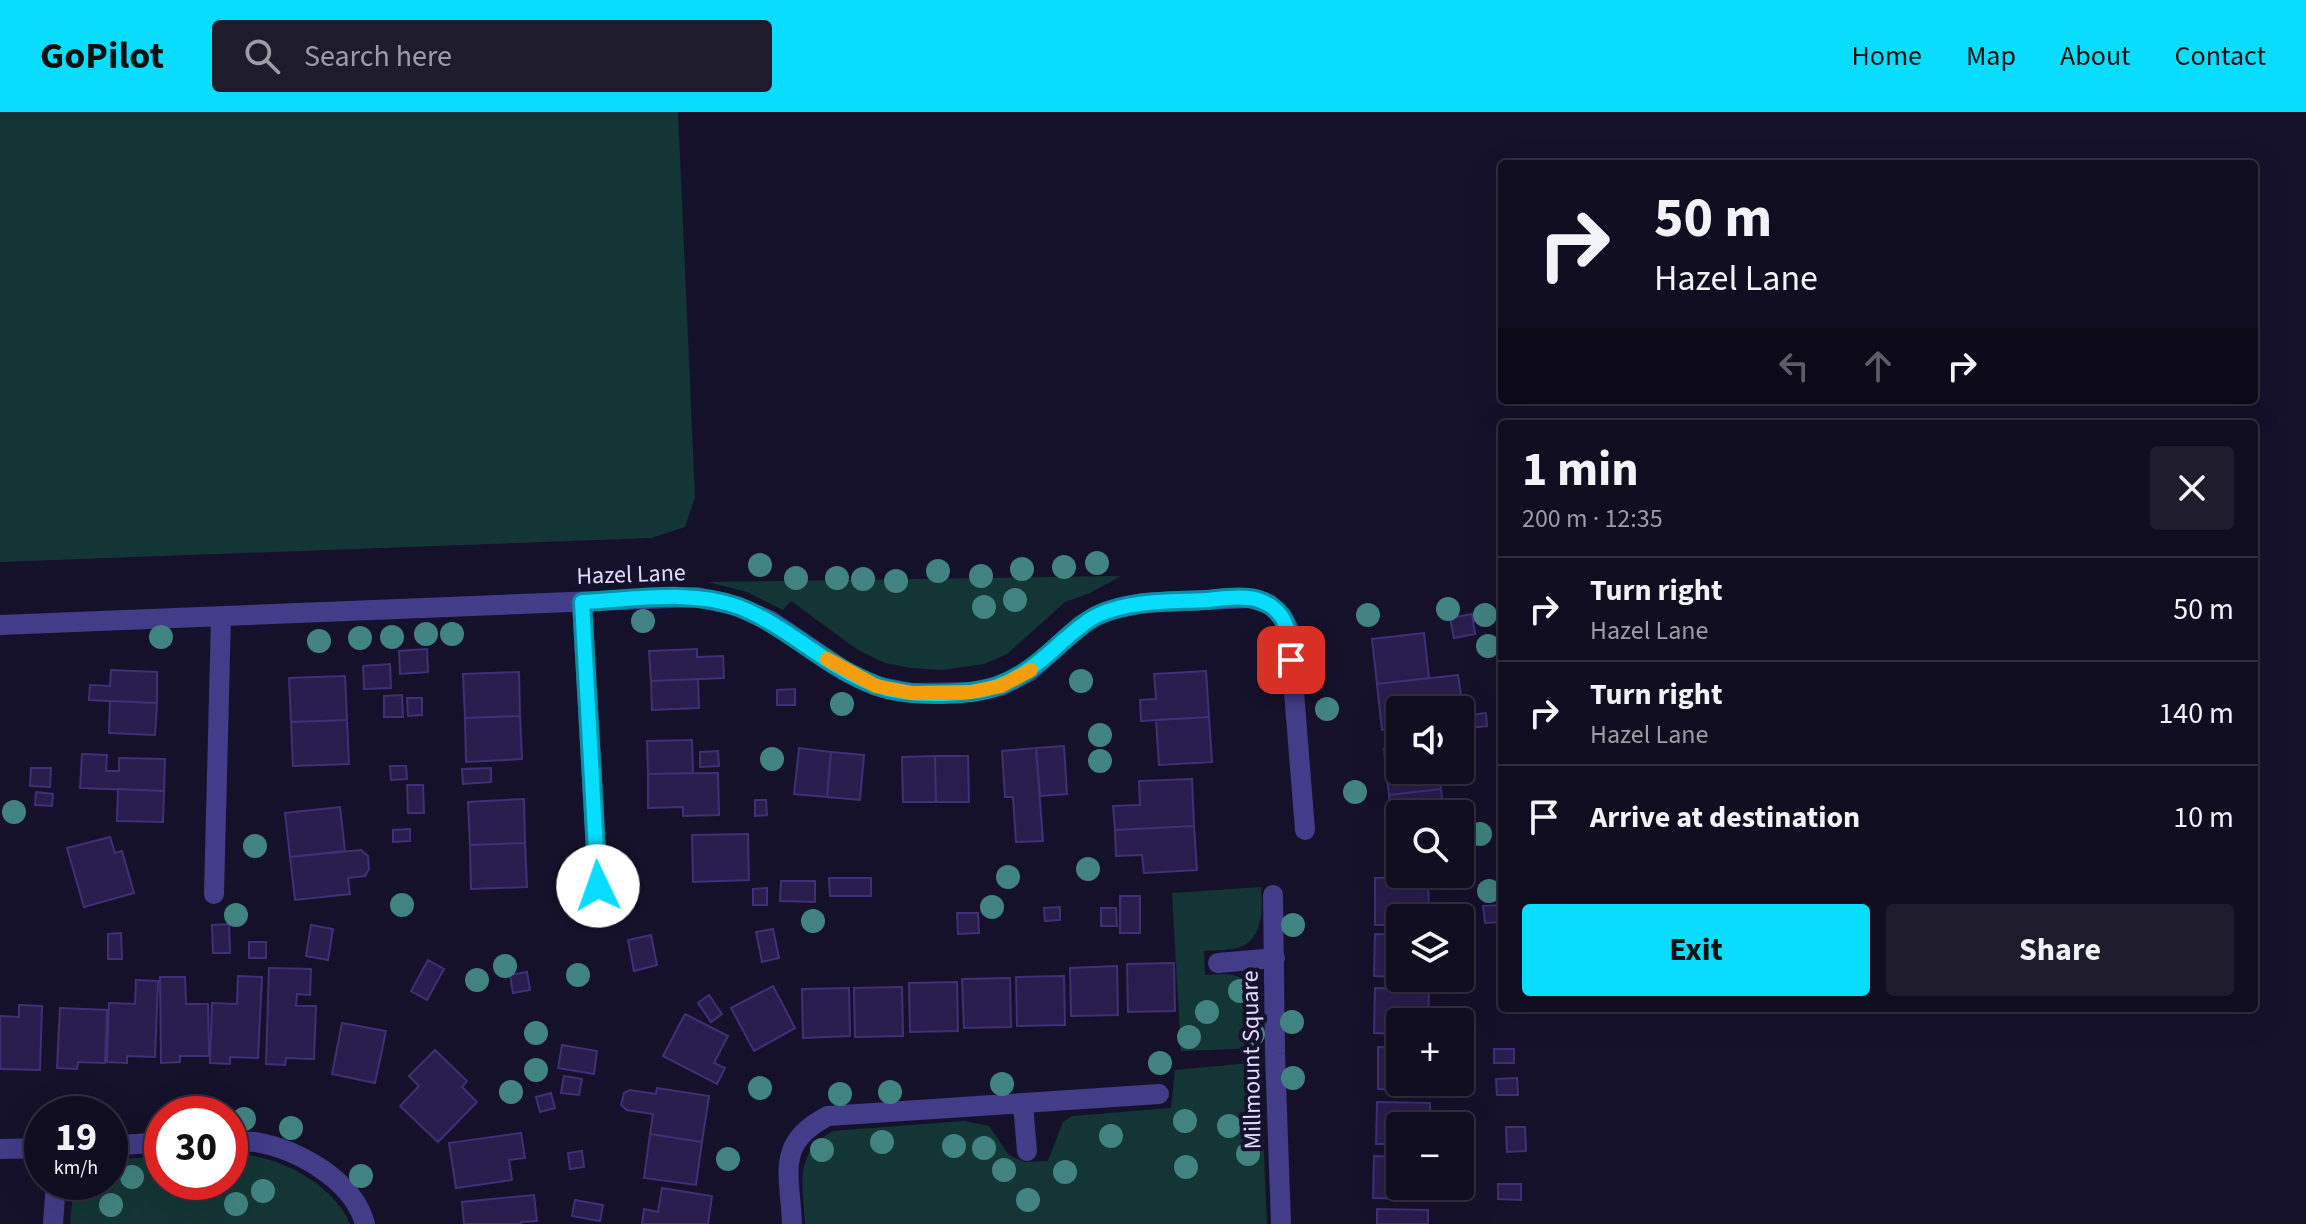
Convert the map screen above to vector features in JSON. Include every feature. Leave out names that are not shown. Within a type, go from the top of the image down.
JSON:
[{"type":"street","name":"Hazel Lane","points":[[0,625],[697,597],[736,606],[771,621],[845,671],[876,686],[912,693],[971,692],[1001,686],[1030,671],[1081,625],[1112,610],[1142,603],[1249,598],[1269,604],[1282,616],[1289,629],[1305,830]]},
{"type":"street","points":[[582,602],[598,886]]},
{"type":"street","points":[[214,894],[221,617]]},
{"type":"street","name":"Millmount Square","points":[[1273,895],[1281,1224]]},
{"type":"street","points":[[1218,963],[1275,958]]},
{"type":"street","points":[[792,1224],[789,1157],[798,1136],[828,1116],[1159,1094]]},
{"type":"street","points":[[1023,1104],[1027,1151]]},
{"type":"street","points":[[248,1142],[289,1152],[316,1166],[349,1195],[361,1210],[365,1224]]},
{"type":"street","points":[[0,1149],[24,1148]]},
{"type":"street","points":[[53,1224],[55,1200]]},
{"type":"green space","points":[[0,112],[678,112],[695,497],[685,527],[651,538],[0,562]]},
{"type":"green space","points":[[1121,576],[1065,602],[1007,654],[984,664],[942,670],[885,663],[858,650],[791,601],[783,610],[747,592],[708,582]]},
{"type":"green space","points":[[1261,887],[1260,923],[1252,939],[1237,948],[1204,951],[1205,975],[1236,976],[1252,987],[1259,1006],[1261,1048],[1181,1051],[1172,893]]},
{"type":"green space","points":[[1260,1062],[1267,1224],[805,1224],[802,1183],[806,1160],[820,1140],[833,1131],[964,1121],[989,1126],[1009,1155],[1024,1162],[1048,1161],[1063,1122],[1072,1116],[1171,1108],[1175,1070]]},
{"type":"green space","points":[[248,1155],[265,1158],[283,1164],[316,1183],[331,1195],[350,1224],[70,1224],[72,1200],[128,1200],[128,1158],[144,1158],[144,1200],[248,1200]]},
{"type":"building","points":[[1472,614],[1475,634],[1454,638],[1450,618]]},
{"type":"building","points":[[1424,633],[1429,678],[1377,684],[1372,639]]},
{"type":"building","points":[[427,649],[428,672],[400,674],[399,651]]},
{"type":"building","points":[[697,649],[697,657],[723,656],[724,678],[651,681],[649,651]]},
{"type":"building","points":[[390,664],[391,688],[364,689],[363,666]]},
{"type":"building","points":[[111,670],[157,672],[157,703],[89,700],[90,685],[110,686]]},
{"type":"building","points":[[1206,671],[1209,717],[1141,721],[1140,700],[1156,699],[1154,674]]},
{"type":"building","points":[[519,672],[520,716],[465,718],[463,674]]},
{"type":"building","points":[[1458,675],[1461,696],[1386,696],[1386,730],[1382,730],[1377,684]]},
{"type":"building","points":[[345,676],[347,720],[291,722],[289,678]]},
{"type":"building","points":[[698,679],[699,708],[652,710],[651,681]]},
{"type":"building","points":[[795,689],[795,705],[777,705],[777,690]]},
{"type":"building","points":[[402,695],[403,717],[384,717],[384,696]]},
{"type":"building","points":[[407,698],[422,698],[422,715],[408,716]]},
{"type":"building","points":[[110,701],[157,703],[155,735],[109,733]]},
{"type":"building","points":[[1486,713],[1487,726],[1474,727],[1474,714]]},
{"type":"building","points":[[520,716],[522,759],[466,762],[465,718]]},
{"type":"building","points":[[1209,717],[1212,762],[1159,765],[1156,720]]},
{"type":"building","points":[[347,720],[349,764],[293,766],[291,722]]},
{"type":"building","points":[[692,740],[693,773],[648,774],[647,741]]},
{"type":"building","points":[[1064,746],[1067,794],[1040,796],[1036,748]]},
{"type":"building","points":[[799,748],[831,752],[827,797],[794,794]]},
{"type":"building","points":[[1036,748],[1043,841],[1016,842],[1013,797],[1005,797],[1002,751]]},
{"type":"building","points":[[718,751],[719,766],[700,767],[700,752]]},
{"type":"building","points":[[831,752],[864,755],[860,800],[827,797]]},
{"type":"building","points":[[82,754],[107,755],[106,771],[119,771],[119,758],[165,759],[164,791],[80,788]]},
{"type":"building","points":[[935,756],[968,756],[969,802],[936,802]]},
{"type":"building","points":[[935,756],[936,802],[903,802],[902,757]]},
{"type":"building","points":[[390,766],[406,766],[407,779],[391,780]]},
{"type":"building","points":[[31,768],[51,768],[50,787],[30,786]]},
{"type":"building","points":[[491,768],[491,782],[463,784],[462,769]]},
{"type":"building","points":[[718,773],[719,815],[683,816],[683,807],[648,808],[648,774]]},
{"type":"building","points":[[1192,779],[1194,826],[1115,830],[1113,806],[1140,805],[1139,781]]},
{"type":"building","points":[[1388,784],[1440,784],[1441,789],[1389,795]]},
{"type":"building","points":[[407,785],[423,785],[424,813],[408,813]]},
{"type":"building","points":[[118,789],[164,791],[163,822],[117,821]]},
{"type":"building","points":[[1441,789],[1442,800],[1390,800],[1389,795]]},
{"type":"building","points":[[36,792],[53,794],[52,806],[35,805]]},
{"type":"building","points":[[524,799],[525,843],[470,845],[468,802]]},
{"type":"building","points":[[755,800],[766,800],[767,815],[755,816]]},
{"type":"building","points":[[340,807],[345,851],[290,857],[285,813]]},
{"type":"building","points":[[1194,826],[1197,870],[1144,873],[1142,855],[1116,856],[1115,830]]},
{"type":"building","points":[[410,829],[410,841],[393,842],[393,830]]},
{"type":"building","points":[[748,834],[749,880],[693,882],[692,835]]},
{"type":"building","points":[[110,837],[115,853],[122,851],[134,893],[84,907],[67,848]]},
{"type":"building","points":[[525,843],[527,887],[471,889],[470,845]]},
{"type":"building","points":[[361,850],[368,856],[369,869],[365,876],[348,878],[350,894],[295,900],[290,857]]},
{"type":"building","points":[[829,878],[871,878],[871,896],[830,896]]},
{"type":"building","points":[[1375,878],[1386,878],[1386,888],[1428,888],[1429,904],[1386,904],[1386,925],[1375,925]]},
{"type":"building","points":[[781,881],[815,881],[815,902],[780,901]]},
{"type":"building","points":[[767,888],[767,905],[753,905],[753,889]]},
{"type":"building","points":[[1120,896],[1140,896],[1140,933],[1120,933]]},
{"type":"building","points":[[1498,905],[1498,922],[1485,923],[1483,906]]},
{"type":"building","points":[[1060,907],[1060,920],[1045,921],[1044,908]]},
{"type":"building","points":[[1101,908],[1116,908],[1117,926],[1101,926]]},
{"type":"building","points":[[957,913],[978,913],[979,933],[958,934]]},
{"type":"building","points":[[229,924],[230,953],[213,953],[212,925]]},
{"type":"building","points":[[311,925],[333,929],[328,960],[306,956]]},
{"type":"building","points":[[773,929],[779,958],[762,962],[756,932]]},
{"type":"building","points":[[121,933],[122,959],[108,959],[108,934]]},
{"type":"building","points":[[1375,934],[1386,934],[1386,976],[1374,976]]},
{"type":"building","points":[[651,935],[657,965],[634,971],[628,940]]},
{"type":"building","points":[[249,942],[266,942],[266,958],[249,958]]},
{"type":"building","points":[[428,960],[444,969],[427,1000],[411,991]]},
{"type":"building","points":[[1174,963],[1175,1011],[1128,1012],[1127,964]]},
{"type":"building","points":[[1117,966],[1118,1015],[1071,1016],[1070,968]]},
{"type":"building","points":[[269,968],[311,969],[310,995],[297,994],[296,1006],[316,1006],[314,1059],[286,1058],[285,1065],[266,1064]]},
{"type":"building","points":[[527,972],[530,990],[513,993],[510,975]]},
{"type":"building","points":[[238,976],[262,977],[258,1058],[230,1057],[230,1064],[210,1063],[212,1003],[237,1004]]},
{"type":"building","points":[[1064,976],[1065,1025],[1017,1026],[1016,977]]},
{"type":"building","points":[[160,977],[185,977],[186,1004],[208,1004],[209,1056],[180,1056],[180,1062],[161,1063]]},
{"type":"building","points":[[1010,978],[1011,1027],[964,1028],[962,979]]},
{"type":"building","points":[[136,980],[158,981],[155,1057],[127,1056],[127,1063],[107,1062],[109,1003],[135,1004]]},
{"type":"building","points":[[957,982],[958,1031],[910,1032],[909,983]]},
{"type":"building","points":[[773,986],[795,1028],[754,1051],[731,1008]]},
{"type":"building","points":[[902,987],[903,1036],[855,1037],[854,988]]},
{"type":"building","points":[[849,988],[850,1036],[803,1038],[802,989]]},
{"type":"building","points":[[1375,988],[1386,988],[1386,992],[1429,992],[1428,1008],[1386,1008],[1386,1033],[1374,1033]]},
{"type":"building","points":[[709,995],[722,1014],[711,1022],[698,1003]]},
{"type":"building","points":[[19,1005],[42,1006],[40,1070],[0,1069],[0,1016],[19,1017]]},
{"type":"building","points":[[60,1008],[107,1010],[105,1063],[78,1062],[77,1069],[57,1068]]},
{"type":"building","points":[[685,1014],[728,1036],[714,1063],[725,1068],[717,1084],[663,1056]]},
{"type":"building","points":[[342,1023],[386,1031],[375,1083],[332,1074]]},
{"type":"building","points":[[562,1045],[597,1051],[594,1074],[558,1068]]},
{"type":"building","points":[[1378,1047],[1386,1047],[1386,1089],[1378,1089]]},
{"type":"building","points":[[1494,1049],[1514,1049],[1514,1063],[1494,1063]]},
{"type":"building","points":[[435,1050],[467,1081],[462,1087],[477,1102],[438,1142],[400,1106],[419,1086],[409,1076]]},
{"type":"building","points":[[564,1076],[582,1079],[579,1095],[561,1093]]},
{"type":"building","points":[[1517,1078],[1518,1095],[1497,1095],[1496,1079]]},
{"type":"building","points":[[657,1088],[709,1096],[702,1142],[650,1134],[653,1114],[627,1110],[621,1105],[624,1093],[630,1090],[656,1094]]},
{"type":"building","points":[[551,1093],[555,1108],[540,1112],[536,1097]]},
{"type":"building","points":[[1377,1102],[1430,1103],[1430,1112],[1386,1112],[1386,1144],[1376,1144]]},
{"type":"building","points":[[1506,1127],[1525,1127],[1526,1151],[1507,1152]]},
{"type":"building","points":[[521,1133],[525,1158],[509,1160],[512,1180],[456,1188],[449,1143]]},
{"type":"building","points":[[650,1134],[702,1142],[696,1185],[644,1178]]},
{"type":"building","points":[[582,1151],[584,1167],[570,1169],[568,1153]]},
{"type":"building","points":[[1374,1156],[1386,1156],[1386,1198],[1373,1198]]},
{"type":"building","points":[[1498,1184],[1521,1184],[1521,1200],[1498,1199]]},
{"type":"building","points":[[662,1188],[712,1196],[708,1224],[642,1224],[644,1209],[658,1212]]},
{"type":"building","points":[[534,1195],[537,1221],[464,1224],[462,1202]]},
{"type":"building","points":[[575,1200],[603,1205],[600,1221],[572,1216]]},
{"type":"building","points":[[1377,1209],[1428,1210],[1428,1224],[1377,1224]]},
{"type":"slow traffic","points":[[827,659],[876,686],[912,693],[971,692],[1001,686],[1031,670]]},
{"type":"route","points":[[598,886],[582,602],[697,597],[736,606],[771,621],[845,671],[876,686],[912,693],[971,692],[1001,686],[1030,671],[1081,625],[1096,616],[1142,603],[1249,598],[1269,604],[1282,616],[1289,629],[1291,660]]}]
